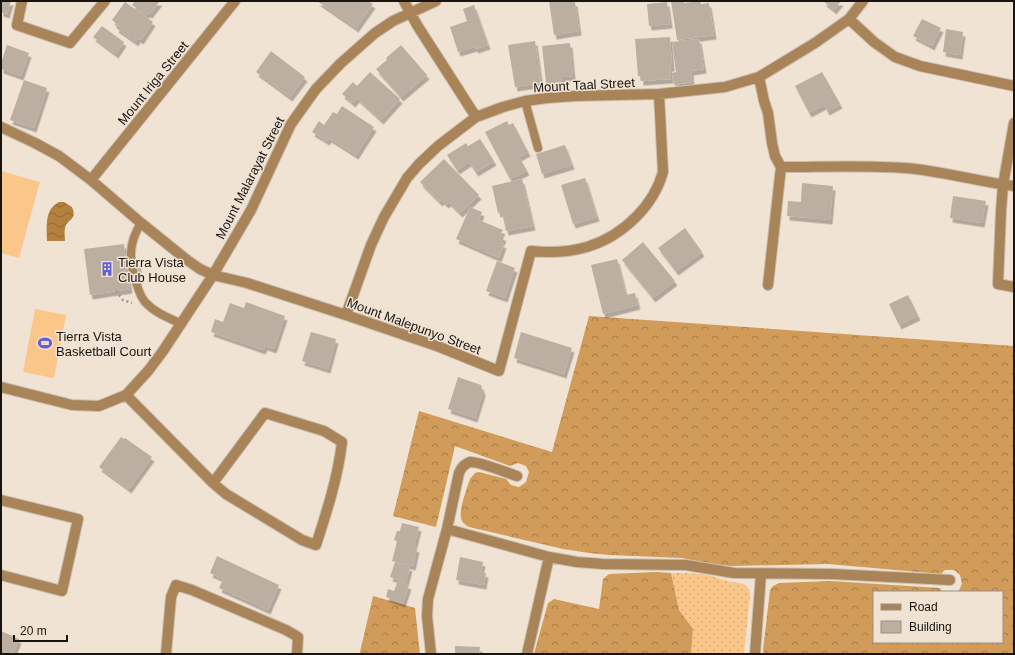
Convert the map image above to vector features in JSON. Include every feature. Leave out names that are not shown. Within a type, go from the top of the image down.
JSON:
[{"type":"street","points":[[22,1],[16,25],[70,43],[105,1]]},
{"type":"street","name":"Mount Iriga Street","points":[[91,180],[235,1]]},
{"type":"street","points":[[404,1],[417,25],[476,117]]},
{"type":"street","name":"Mount Malarayat Street","points":[[1,388],[72,405],[99,406],[126,395],[148,371],[182,324],[213,275],[251,210],[284,137],[310,96],[331,72],[364,42],[386,26],[436,1]]},
{"type":"street","name":"Mount Taal Street","points":[[346,315],[371,245],[384,217],[407,178],[418,164],[438,146],[476,117],[525,101],[547,98],[659,94],[725,88],[759,77],[815,43],[849,19],[863,1]]},
{"type":"street","points":[[849,19],[874,42],[895,57],[920,66],[1014,86]]},
{"type":"street","points":[[759,77],[768,113],[775,156],[781,167],[768,284]]},
{"type":"street","name":"Mount Malepunyo Street","points":[[1,126],[35,142],[59,156],[91,180],[187,260],[213,275],[247,283],[346,315],[437,346],[499,371],[531,251],[546,253],[562,252],[582,249],[599,244],[614,236],[630,224],[654,196],[663,172],[659,94]]},
{"type":"street","points":[[1014,123],[1003,185],[998,284],[1014,287]]},
{"type":"street","points":[[781,167],[906,168],[941,172],[1014,186]]},
{"type":"street","points":[[126,395],[213,483],[226,494],[302,540],[316,545],[328,511],[340,460],[342,442],[324,431],[265,412],[213,483]]},
{"type":"street","points":[[431,654],[427,616],[428,599],[447,528],[459,473],[465,464],[476,462],[517,476]]},
{"type":"street","points":[[1,500],[78,519],[62,591],[1,575]]},
{"type":"street","points":[[447,528],[549,557],[577,562],[603,564],[686,565],[734,573],[832,574],[950,580]]},
{"type":"street","points":[[527,654],[549,557]]},
{"type":"street","points":[[755,654],[761,574]]},
{"type":"street","points":[[166,654],[171,598],[176,585],[192,590],[286,630],[298,637],[297,654]]},
{"type":"lane","points":[[525,101],[538,148]]},
{"type":"lane","points":[[141,223],[131,244],[132,270],[138,288],[145,302],[156,312],[182,324]]},
{"type":"shaded area","points":[[1,171],[40,182],[19,258],[1,253]]},
{"type":"shaded area","name":"Tierra Vista Basketball Court","points":[[35,309],[66,315],[54,378],[23,372]]},
{"type":"shaded area","points":[[671,573],[709,575],[727,581],[744,584],[749,589],[750,596],[744,654],[691,654],[693,629],[679,610]]},
{"type":"green space","points":[[589,316],[1014,346],[1014,654],[764,654],[763,650],[770,590],[773,586],[779,583],[830,581],[940,588],[942,591],[873,591],[873,643],[1003,643],[1003,591],[958,591],[962,584],[960,575],[954,570],[945,570],[941,574],[828,564],[717,565],[682,558],[589,553],[563,549],[469,527],[464,524],[462,520],[461,509],[470,479],[475,473],[479,472],[506,479],[511,485],[519,487],[526,482],[529,472],[526,466],[518,463],[510,466],[455,446],[436,527],[393,516],[419,411],[552,452]]},
{"type":"green space","points":[[656,572],[671,573],[679,610],[693,629],[691,654],[534,654],[548,603],[554,599],[599,609],[603,579],[609,574]]},
{"type":"green space","points":[[373,596],[415,608],[420,654],[361,654],[360,652]]},
{"type":"water","points":[[59,202],[64,202],[72,207],[74,214],[65,228],[65,241],[47,241],[47,219],[51,209]]},
{"type":"building","points":[[1,1],[11,1],[7,14],[1,12]]},
{"type":"building","points":[[135,1],[160,1],[150,14],[147,13],[146,15],[132,5]]},
{"type":"building","points":[[317,1],[368,1],[373,4],[356,28]]},
{"type":"building","points":[[549,1],[575,2],[579,31],[554,35]]},
{"type":"building","points":[[671,1],[683,1],[684,3],[700,1],[701,4],[709,3],[714,35],[677,40]]},
{"type":"building","points":[[823,1],[841,1],[834,10]]},
{"type":"building","points":[[125,2],[153,22],[141,40],[138,38],[136,42],[116,28],[118,25],[112,20]]},
{"type":"building","points":[[667,2],[670,24],[649,26],[647,4]]},
{"type":"building","points":[[474,5],[488,45],[458,52],[450,27],[467,21],[463,9]]},
{"type":"building","points":[[922,19],[941,28],[932,46],[913,36]]},
{"type":"building","points":[[102,26],[124,42],[116,54],[93,37]]},
{"type":"building","points":[[946,29],[963,32],[960,55],[943,52]]},
{"type":"building","points":[[670,37],[672,67],[670,67],[671,79],[641,81],[641,76],[638,76],[635,39]]},
{"type":"building","points":[[699,39],[704,69],[691,71],[692,82],[674,85],[672,73],[676,72],[672,42]]},
{"type":"building","points":[[535,41],[541,83],[515,87],[508,45]]},
{"type":"building","points":[[570,43],[573,76],[562,77],[562,82],[546,83],[542,46]]},
{"type":"building","points":[[7,45],[29,53],[21,76],[1,69],[1,63]]},
{"type":"building","points":[[401,45],[427,75],[401,97],[376,69]]},
{"type":"building","points":[[271,51],[305,77],[290,97],[256,72]]},
{"type":"building","points":[[370,72],[400,99],[381,120],[357,98],[353,103],[342,94],[353,82],[357,86]]},
{"type":"building","points":[[822,72],[840,104],[827,111],[824,105],[809,113],[795,86]]},
{"type":"building","points":[[24,80],[47,88],[34,128],[10,120]]},
{"type":"building","points":[[342,106],[374,127],[356,155],[329,138],[327,141],[312,132],[319,121],[324,125],[333,112],[337,114]]},
{"type":"building","points":[[507,121],[509,125],[513,123],[528,152],[519,157],[527,171],[510,179],[485,132]]},
{"type":"building","points":[[480,139],[494,161],[476,172],[469,162],[457,170],[447,155],[466,143],[468,146]]},
{"type":"building","points":[[565,145],[572,165],[542,174],[536,154]]},
{"type":"building","points":[[444,159],[479,195],[460,213],[449,202],[446,204],[442,200],[440,202],[420,182]]},
{"type":"building","points":[[585,178],[597,217],[573,224],[561,185]]},
{"type":"building","points":[[522,179],[533,226],[506,231],[502,212],[498,213],[492,186]]},
{"type":"building","points":[[802,183],[833,186],[830,220],[787,216],[788,201],[801,202]]},
{"type":"building","points":[[953,196],[986,201],[982,223],[950,218]]},
{"type":"building","points":[[470,207],[482,212],[479,220],[503,230],[500,235],[504,237],[501,243],[504,244],[499,258],[456,239]]},
{"type":"building","points":[[685,228],[702,252],[676,271],[658,248]]},
{"type":"building","points":[[643,242],[675,281],[653,298],[622,260]]},
{"type":"building","name":"Tierra Vista Club House","points":[[124,244],[126,263],[138,261],[140,274],[128,276],[130,289],[90,295],[84,249]]},
{"type":"building","points":[[617,259],[626,295],[635,293],[638,305],[603,314],[591,265]]},
{"type":"building","points":[[497,261],[515,268],[505,298],[486,291]]},
{"type":"building","points":[[908,295],[918,316],[899,325],[889,304]]},
{"type":"building","points":[[246,302],[285,316],[274,349],[265,346],[263,350],[211,332],[215,319],[223,322],[230,303],[244,308]]},
{"type":"building","points":[[311,332],[336,339],[328,369],[302,361]]},
{"type":"building","points":[[521,332],[572,348],[564,374],[514,358]]},
{"type":"building","points":[[458,377],[481,385],[483,392],[475,418],[448,409]]},
{"type":"building","points":[[121,437],[124,439],[125,438],[152,457],[129,489],[99,467]]},
{"type":"building","points":[[402,523],[419,527],[414,547],[417,548],[413,566],[392,561],[397,541],[394,540],[397,531],[400,531]]},
{"type":"building","points":[[217,556],[279,585],[268,610],[219,588],[223,579],[210,573]]},
{"type":"building","points":[[460,557],[483,562],[481,572],[486,573],[484,585],[456,580]]},
{"type":"building","points":[[395,562],[410,567],[406,582],[390,577]]},
{"type":"building","points":[[398,581],[409,585],[403,603],[386,597],[388,589],[394,591]]},
{"type":"building","points":[[1,631],[19,639],[13,654],[1,654]]},
{"type":"building","points":[[455,646],[480,647],[479,654],[455,654]]},
{"type":"place","name":"Tierra Vista Club House","points":[[107,269]]},
{"type":"place","name":"Tierra Vista Basketball Court","points":[[45,343]]}]
